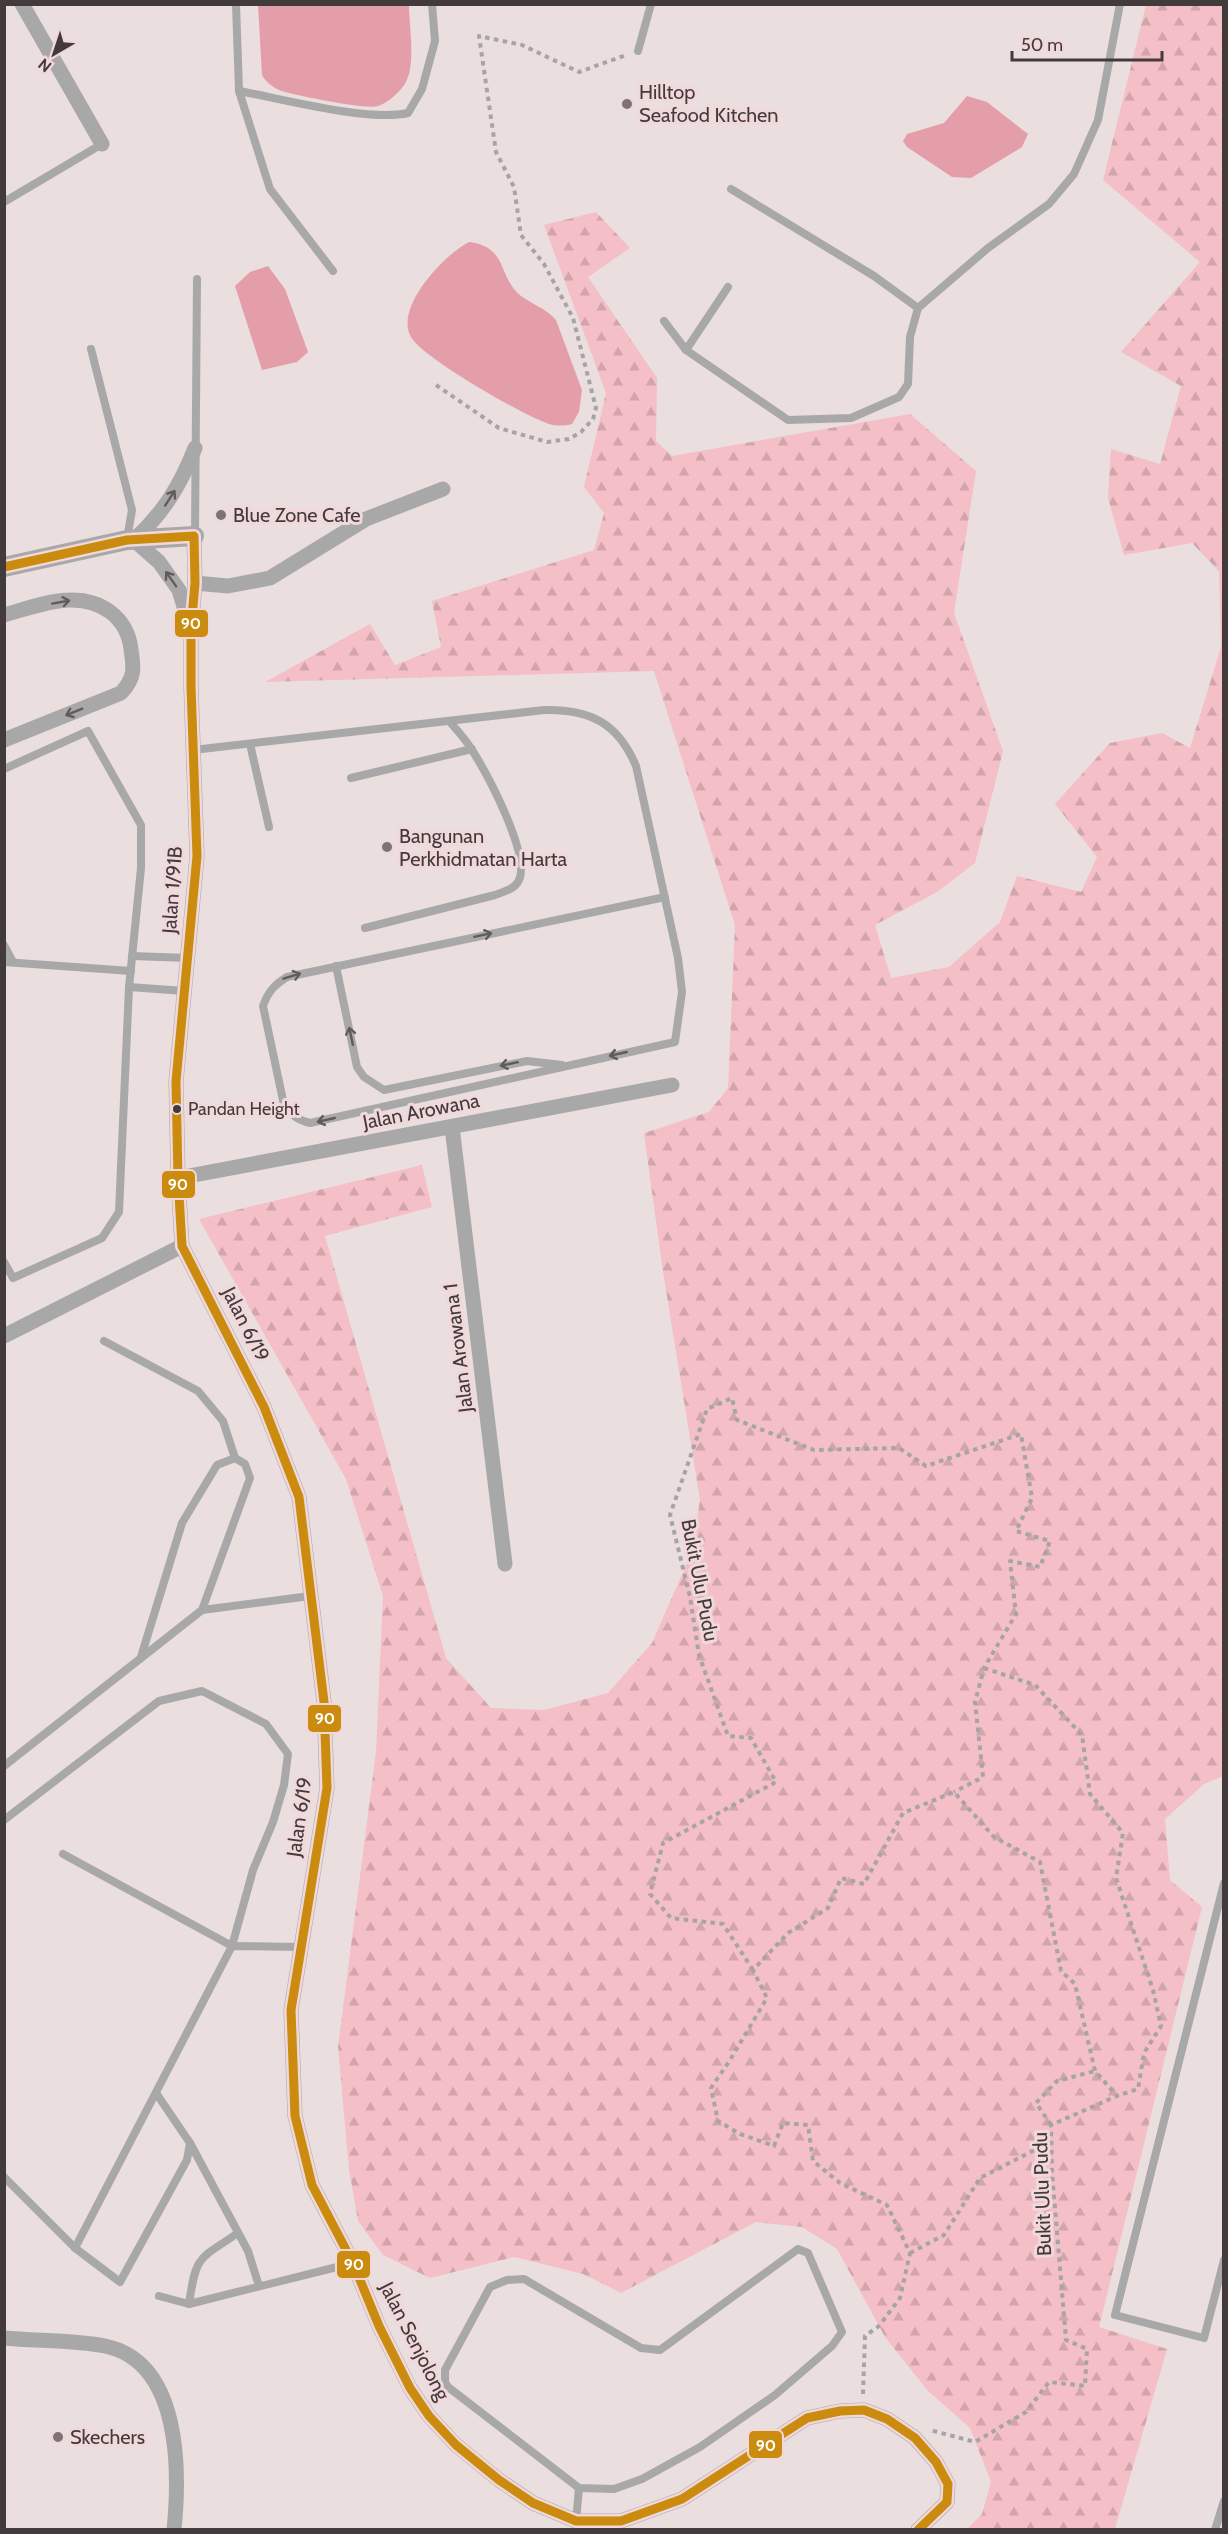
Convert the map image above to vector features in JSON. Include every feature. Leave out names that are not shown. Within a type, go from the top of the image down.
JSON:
[{"type":"street","points":[[22,4],[102,144]]},
{"type":"street","points":[[130,540],[155,521],[171,499],[195,448]]},
{"type":"street","points":[[195,583],[228,586],[270,578],[366,519],[443,489]]},
{"type":"street","points":[[4,567],[130,540],[195,536]]},
{"type":"street","name":"Jalan 1/91B","points":[[182,1246],[176,1081],[197,856],[191,629],[195,583],[195,536]]},
{"type":"street","points":[[130,540],[159,562],[179,590],[191,629]]},
{"type":"street","points":[[4,615],[68,600],[95,603],[121,619],[130,639],[133,663],[131,681],[121,693],[4,740]]},
{"type":"street","name":"Jalan Arowana","points":[[178,1178],[672,1085]]},
{"type":"street","name":"Jalan Arowana 1","points":[[452,1126],[505,1564]]},
{"type":"street","points":[[4,1336],[182,1246]]},
{"type":"street","name":"Jalan 6/19","points":[[182,1246],[264,1407],[299,1497],[324,1702],[327,1788],[291,2010],[295,2116],[312,2185],[353,2263]]},
{"type":"street","name":"Jalan Senjolong","points":[[353,2263],[379,2326],[410,2388],[429,2416],[456,2445],[499,2480],[533,2503],[576,2522],[621,2521],[649,2513],[682,2499],[807,2418],[840,2411],[864,2410],[887,2419],[915,2438],[936,2462],[948,2484],[947,2502],[936,2515],[918,2529]]},
{"type":"street","points":[[4,2338],[105,2346],[129,2355],[152,2377],[165,2400],[178,2467],[175,2523]]},
{"type":"lane","points":[[236,4],[239,91],[270,189],[333,271]]},
{"type":"lane","points":[[239,91],[348,111],[394,116],[408,113],[422,88],[435,41],[432,4]]},
{"type":"lane","points":[[638,51],[651,4]]},
{"type":"lane","points":[[664,321],[686,350],[788,420],[850,418],[899,397],[908,384],[910,337],[918,308],[988,248],[1049,204],[1074,174],[1098,120],[1120,4]]},
{"type":"lane","points":[[4,202],[102,144]]},
{"type":"lane","points":[[731,189],[874,276],[918,308]]},
{"type":"lane","points":[[195,536],[197,279]]},
{"type":"lane","points":[[686,350],[728,287]]},
{"type":"lane","points":[[91,349],[132,510],[130,540]]},
{"type":"lane","points":[[193,750],[566,710],[586,713],[604,723],[619,735],[636,766],[665,897],[678,958],[682,992],[675,1042],[310,1123],[300,1120],[291,1115],[284,1105],[263,1006],[267,994],[277,983],[287,977],[336,966],[665,897]]},
{"type":"lane","points":[[365,928],[495,895],[511,889],[519,881],[521,871],[518,851],[505,809],[471,749],[449,721]]},
{"type":"lane","points":[[4,769],[88,730],[141,825],[141,868],[129,987],[119,1212],[102,1238],[13,1278],[4,1262]]},
{"type":"lane","points":[[250,744],[269,827]]},
{"type":"lane","points":[[351,778],[471,749]]},
{"type":"lane","points":[[4,945],[9,962],[131,971]]},
{"type":"lane","points":[[132,956],[188,958]]},
{"type":"lane","points":[[336,966],[357,1067],[364,1077],[384,1090],[527,1061],[566,1066]]},
{"type":"lane","points":[[129,987],[185,991]]},
{"type":"lane","points":[[104,1341],[198,1391],[223,1421],[235,1458],[245,1464],[250,1478],[202,1610]]},
{"type":"lane","points":[[141,1658],[182,1523],[217,1465],[235,1458]]},
{"type":"lane","points":[[4,1766],[202,1610],[310,1596]]},
{"type":"lane","points":[[4,1820],[159,1701],[202,1691],[266,1724],[288,1754],[284,1785],[273,1821],[252,1870],[232,1946],[75,2248]]},
{"type":"lane","points":[[63,1854],[232,1946],[300,1947]]},
{"type":"lane","points":[[1224,1883],[1115,2315],[1204,2338],[1220,2286],[1224,2260]]},
{"type":"lane","points":[[156,2093],[190,2143],[248,2251],[260,2286]]},
{"type":"lane","points":[[4,2177],[75,2248],[120,2282],[187,2160],[190,2143]]},
{"type":"lane","points":[[189,2304],[193,2272],[201,2258],[238,2233]]},
{"type":"lane","points":[[798,2249],[808,2253],[842,2332],[832,2346],[775,2395],[700,2447],[642,2479],[614,2490],[579,2488],[448,2387],[445,2382],[445,2370],[490,2287],[507,2280],[524,2279],[642,2348],[660,2350],[798,2249]]},
{"type":"lane","points":[[159,2296],[189,2304],[353,2263]]},
{"type":"lane","points":[[576,2522],[579,2488]]},
{"type":"lane","points":[[1215,2529],[1224,2501]]},
{"type":"path","points":[[436,386],[499,428],[547,442],[569,439],[581,432],[593,419],[596,408],[593,390],[573,318],[544,264],[520,235],[514,187],[496,152],[479,36],[522,45],[579,72],[638,51]]},
{"type":"path","name":"Bukit Ulu Pudu","points":[[753,1970],[788,1933],[828,1908],[841,1878],[864,1884],[903,1813],[983,1777],[975,1702],[984,1668],[1016,1614],[1010,1561],[1040,1567],[1050,1540],[1016,1532],[1032,1498],[1021,1434],[926,1466],[899,1448],[814,1450],[737,1420],[732,1398],[707,1409],[670,1515],[690,1597],[699,1655],[728,1736],[752,1738],[777,1782],[663,1843],[650,1894],[671,1918],[723,1924],[753,1970],[767,1998],[711,2088],[718,2121],[740,2134],[774,2146],[783,2123],[808,2125],[813,2161],[840,2183],[887,2205],[910,2253]]},
{"type":"path","name":"Bukit Ulu Pudu","points":[[920,2427],[975,2442],[1026,2412],[1049,2382],[1084,2386],[1087,2349],[1066,2340],[1051,2125],[1138,2089],[1144,2053],[1161,2026],[1153,1990],[1116,1878],[1123,1833],[1090,1794],[1082,1735],[1035,1685],[984,1668]]},
{"type":"path","points":[[954,1792],[994,1837],[1040,1862],[1061,1971],[1075,1984],[1095,2071],[1117,2096]]},
{"type":"path","points":[[1051,2125],[1036,2103],[1057,2081],[1095,2071]]},
{"type":"path","points":[[864,2410],[862,2375],[865,2336],[879,2326],[900,2298],[910,2253],[944,2235],[980,2178],[1052,2141]]},
{"type":"green space","points":[[1146,5],[1224,5],[1223,1776],[1204,1784],[1165,1819],[1170,1880],[1202,1907],[1099,2327],[1167,2349],[1115,2529],[967,2529],[982,2514],[991,2482],[970,2428],[928,2391],[885,2337],[837,2249],[802,2227],[756,2222],[621,2293],[583,2274],[514,2257],[430,2278],[383,2255],[358,2221],[349,2169],[338,2047],[376,1752],[383,1596],[346,1479],[199,1219],[422,1165],[432,1207],[325,1236],[446,1658],[491,1708],[544,1710],[608,1693],[652,1643],[692,1552],[700,1500],[662,1265],[644,1133],[709,1112],[728,1088],[735,925],[654,671],[265,682],[370,624],[395,665],[441,647],[432,601],[594,550],[604,513],[584,487],[606,393],[544,225],[596,212],[630,248],[588,277],[657,378],[656,441],[672,456],[910,414],[976,471],[954,613],[1003,751],[975,863],[937,892],[875,925],[891,978],[949,967],[1000,922],[1017,876],[1081,892],[1097,857],[1055,804],[1110,743],[1162,733],[1190,748],[1221,647],[1219,571],[1192,543],[1124,555],[1108,498],[1111,449],[1160,464],[1181,386],[1121,352],[1200,262],[1103,180]]},
{"type":"shaded area","points":[[258,5],[409,5],[411,65],[406,82],[390,99],[371,107],[279,90],[269,84],[262,75]]},
{"type":"shaded area","points":[[967,96],[987,102],[1028,134],[1022,147],[971,178],[952,177],[907,147],[903,141],[907,134],[944,123]]},
{"type":"shaded area","points":[[469,242],[491,250],[497,256],[508,280],[521,296],[548,312],[556,320],[582,390],[579,412],[572,424],[560,426],[549,424],[519,410],[453,371],[419,346],[411,337],[408,325],[410,311],[416,297],[436,269]]},
{"type":"shaded area","points":[[268,266],[285,289],[308,352],[297,362],[262,370],[235,286],[250,272]]},
{"type":"transit line","name":"90","points":[[4,567],[127,540],[194,536],[195,583],[191,629],[191,687],[197,856],[176,1081],[182,1246],[264,1407],[299,1497],[324,1702],[327,1788],[291,2010],[295,2116],[312,2185],[353,2263],[379,2326],[410,2388],[429,2416],[456,2445],[499,2480],[533,2503],[576,2521],[621,2521],[682,2499],[807,2418],[840,2411],[864,2410],[887,2419],[915,2438],[936,2462],[948,2484],[947,2502],[918,2530]]},
{"type":"place","name":"Hilltop Seafood Kitchen","points":[[627,104]]},
{"type":"place","name":"Blue Zone Cafe","points":[[221,515]]},
{"type":"place","name":"Bangunan Perkhidmatan Harta","points":[[387,847]]},
{"type":"place","name":"Pandan Height","points":[[177,1109]]},
{"type":"place","name":"Skechers","points":[[58,2437]]}]
